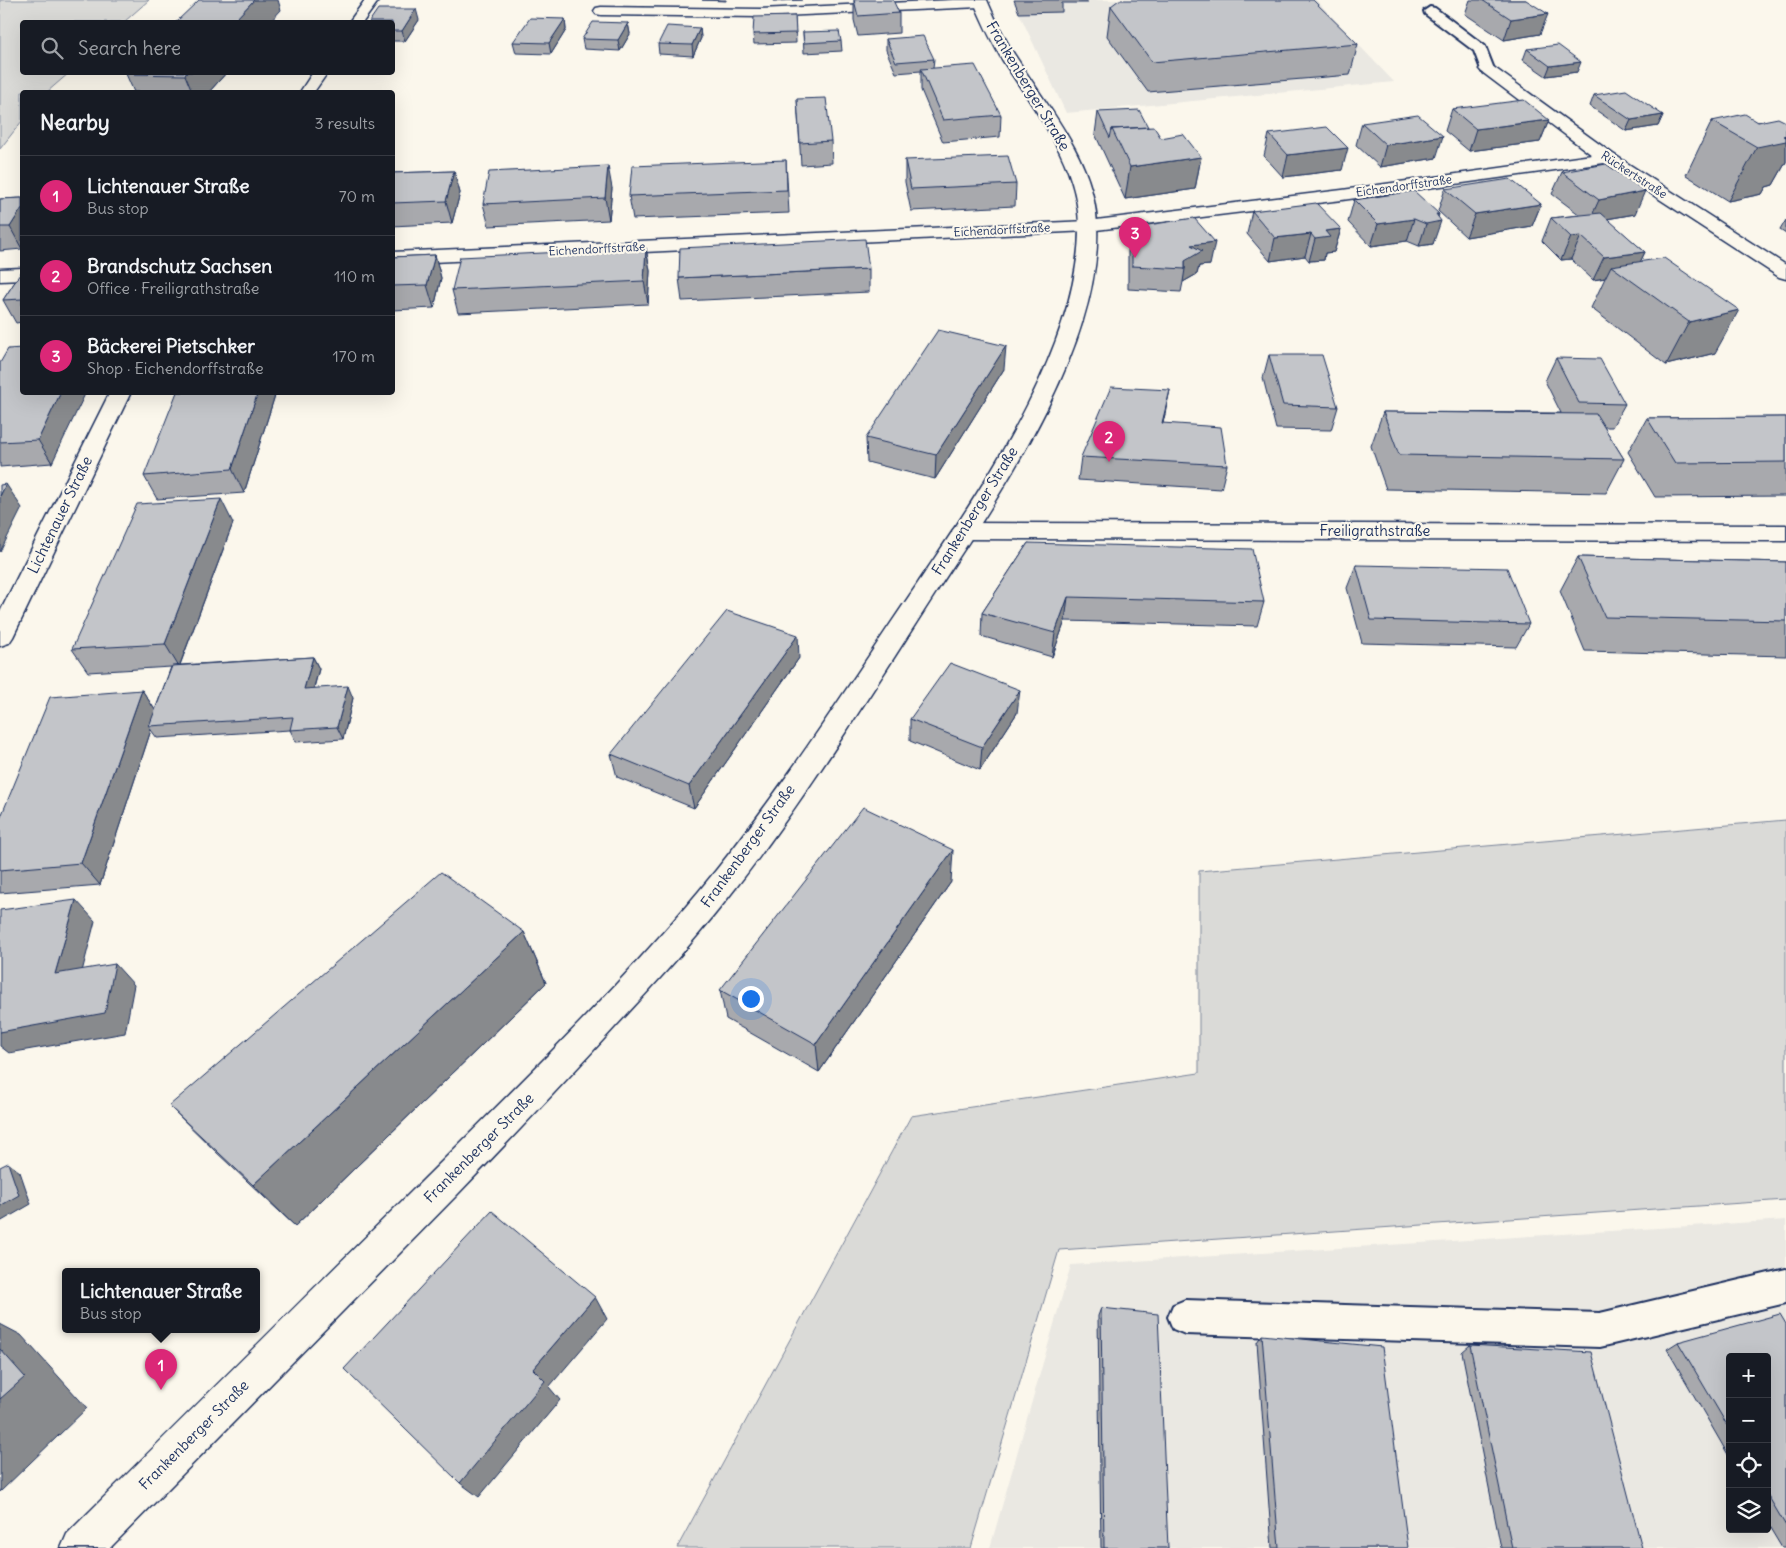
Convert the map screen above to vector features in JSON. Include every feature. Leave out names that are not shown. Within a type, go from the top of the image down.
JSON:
[{"type":"street","points":[[357,20],[372,0]]},
{"type":"street","points":[[601,11],[760,13],[980,2]]},
{"type":"street","name":"Frankenberger Straße","points":[[81,1548],[537,1089],[679,937],[743,858],[859,689],[964,531],[1012,454],[1051,373],[1064,341],[1085,263],[1088,226],[1086,197],[1071,158],[1059,135],[993,32],[980,2]]},
{"type":"street","name":"Rückertstraße","points":[[1487,69],[1607,158],[1786,273]]},
{"type":"street","points":[[308,90],[319,75]]},
{"type":"street","name":"Eichendorffstraße","points":[[395,258],[1088,226],[1342,195],[1607,158]]},
{"type":"street","points":[[0,274],[20,274]]},
{"type":"street","name":"Lichtenauer Straße","points":[[0,636],[120,395]]},
{"type":"street","name":"Freiligrathstraße","points":[[964,531],[1392,530],[1786,533]]},
{"type":"lane","points":[[1430,11],[1480,49],[1487,69]]},
{"type":"lane","points":[[1185,1317],[1600,1330],[1786,1286]]},
{"type":"shaded area","points":[[0,0],[149,0],[126,20],[20,20],[20,75],[67,75],[49,90],[20,90],[20,124],[0,149]]},
{"type":"shaded area","points":[[1014,0],[1316,0],[1394,82],[1066,113]]},
{"type":"shaded area","points":[[1786,820],[1786,1200],[1059,1250],[971,1548],[677,1548],[911,1116],[1199,1073],[1199,871]]},
{"type":"shaded area","points":[[1786,1220],[1786,1548],[990,1548],[1071,1265]]},
{"type":"building","points":[[199,0],[254,0],[235,20],[178,20]]},
{"type":"building","points":[[854,0],[893,0],[899,13],[858,16]]},
{"type":"building","points":[[1119,0],[1313,0],[1358,44],[1152,62],[1111,6]]},
{"type":"building","points":[[1482,0],[1526,0],[1548,14],[1511,19]]},
{"type":"building","points":[[378,9],[416,9],[402,31],[395,31],[395,20],[370,20]]},
{"type":"building","points":[[795,16],[796,33],[753,34],[754,17]]},
{"type":"building","points":[[530,18],[565,19],[549,43],[513,42]]},
{"type":"building","points":[[593,22],[628,23],[618,40],[582,39]]},
{"type":"building","points":[[667,26],[700,28],[692,45],[658,44]]},
{"type":"building","points":[[839,31],[841,41],[804,43],[803,32]]},
{"type":"building","points":[[923,36],[934,59],[896,62],[886,39]]},
{"type":"building","points":[[1558,45],[1581,62],[1550,66],[1527,49]]},
{"type":"building","points":[[975,65],[1001,115],[943,120],[921,69]]},
{"type":"building","points":[[1626,90],[1663,115],[1631,120],[1594,95]]},
{"type":"building","points":[[826,98],[831,141],[800,143],[797,99]]},
{"type":"building","points":[[1524,100],[1549,120],[1476,129],[1452,109]]},
{"type":"building","points":[[1139,110],[1148,127],[1112,129],[1110,138],[1098,112]]},
{"type":"building","points":[[1745,114],[1758,122],[1778,118],[1786,122],[1786,135],[1783,136],[1786,137],[1786,141],[1757,147],[1712,121]]},
{"type":"building","points":[[1418,115],[1443,136],[1386,145],[1362,123]]},
{"type":"building","points":[[1154,127],[1161,138],[1183,134],[1201,157],[1130,167],[1112,129]]},
{"type":"building","points":[[1327,127],[1348,148],[1288,155],[1269,134]]},
{"type":"building","points":[[1008,156],[1016,184],[911,189],[905,160]]},
{"type":"building","points":[[786,160],[787,190],[629,196],[632,166]]},
{"type":"building","points":[[1606,164],[1645,191],[1599,200],[1562,172]]},
{"type":"building","points":[[608,166],[605,198],[483,204],[489,172]]},
{"type":"building","points":[[454,171],[446,201],[395,203],[395,173]]},
{"type":"building","points":[[1510,179],[1541,204],[1475,214],[1445,189]]},
{"type":"building","points":[[1414,191],[1439,214],[1436,214],[1441,221],[1426,224],[1414,219],[1378,224],[1354,200]]},
{"type":"building","points":[[20,198],[20,211],[10,227],[0,227],[0,199]]},
{"type":"building","points":[[1316,203],[1341,229],[1325,231],[1330,237],[1315,239],[1311,234],[1275,238],[1252,211]]},
{"type":"building","points":[[1601,213],[1645,252],[1604,257],[1581,236],[1571,237],[1551,218]]},
{"type":"building","points":[[1194,218],[1215,242],[1191,245],[1202,251],[1185,261],[1185,269],[1132,266],[1132,229]]},
{"type":"building","points":[[865,239],[869,269],[679,278],[680,248]]},
{"type":"building","points":[[646,248],[644,281],[452,290],[460,257]]},
{"type":"building","points":[[435,255],[427,285],[395,286],[395,257]]},
{"type":"building","points":[[1664,258],[1739,310],[1689,322],[1611,266]]},
{"type":"building","points":[[20,274],[20,299],[3,300]]},
{"type":"building","points":[[938,330],[1006,346],[936,455],[866,438]]},
{"type":"building","points":[[20,348],[20,395],[60,395],[38,440],[0,442],[0,363],[8,349]]},
{"type":"building","points":[[1269,355],[1322,355],[1338,407],[1283,405]]},
{"type":"building","points":[[1556,358],[1600,359],[1625,404],[1579,403]]},
{"type":"building","points":[[1111,387],[1170,390],[1162,423],[1221,427],[1227,465],[1081,457]]},
{"type":"building","points":[[176,395],[257,395],[232,469],[144,476]]},
{"type":"building","points":[[1383,412],[1596,414],[1624,459],[1399,455]]},
{"type":"building","points":[[1786,417],[1786,462],[1675,463],[1647,418]]},
{"type":"building","points":[[6,484],[0,496],[0,485]]},
{"type":"building","points":[[221,499],[165,644],[72,649],[137,504]]},
{"type":"building","points":[[1028,543],[1252,549],[1264,602],[1068,597],[1055,633],[982,613]]},
{"type":"building","points":[[1578,557],[1786,562],[1786,621],[1605,617]]},
{"type":"building","points":[[1356,565],[1507,568],[1529,624],[1371,620]]},
{"type":"building","points":[[727,611],[798,635],[689,786],[611,754]]},
{"type":"building","points":[[313,657],[304,689],[348,686],[337,727],[290,730],[293,717],[149,726],[172,666]]},
{"type":"building","points":[[950,663],[1020,690],[982,747],[910,719]]},
{"type":"building","points":[[142,690],[81,863],[0,870],[0,819],[50,697]]},
{"type":"building","points":[[863,807],[953,850],[816,1044],[720,990]]},
{"type":"building","points":[[441,872],[524,932],[253,1185],[169,1106]]},
{"type":"building","points":[[76,900],[55,974],[115,964],[105,1013],[0,1032],[0,910]]},
{"type":"building","points":[[8,1163],[19,1195],[0,1206],[0,1167]]},
{"type":"building","points":[[492,1211],[595,1297],[533,1369],[545,1381],[460,1483],[344,1369]]},
{"type":"building","points":[[1101,1308],[1158,1314],[1168,1548],[1104,1548]]},
{"type":"building","points":[[1780,1314],[1786,1324],[1786,1526],[1771,1501],[1771,1353],[1726,1353],[1726,1423],[1678,1342]]},
{"type":"building","points":[[1262,1335],[1382,1347],[1408,1548],[1279,1548]]},
{"type":"building","points":[[1470,1345],[1591,1352],[1642,1548],[1512,1548]]},
{"type":"building","points":[[0,1349],[25,1377],[0,1399]]},
{"type":"place","name":"Bäckerei Pietschker","points":[[1135,258]]},
{"type":"place","name":"Brandschutz Sachsen","points":[[1109,462]]},
{"type":"place","name":"Lichtenauer Straße","points":[[161,1390]]}]
